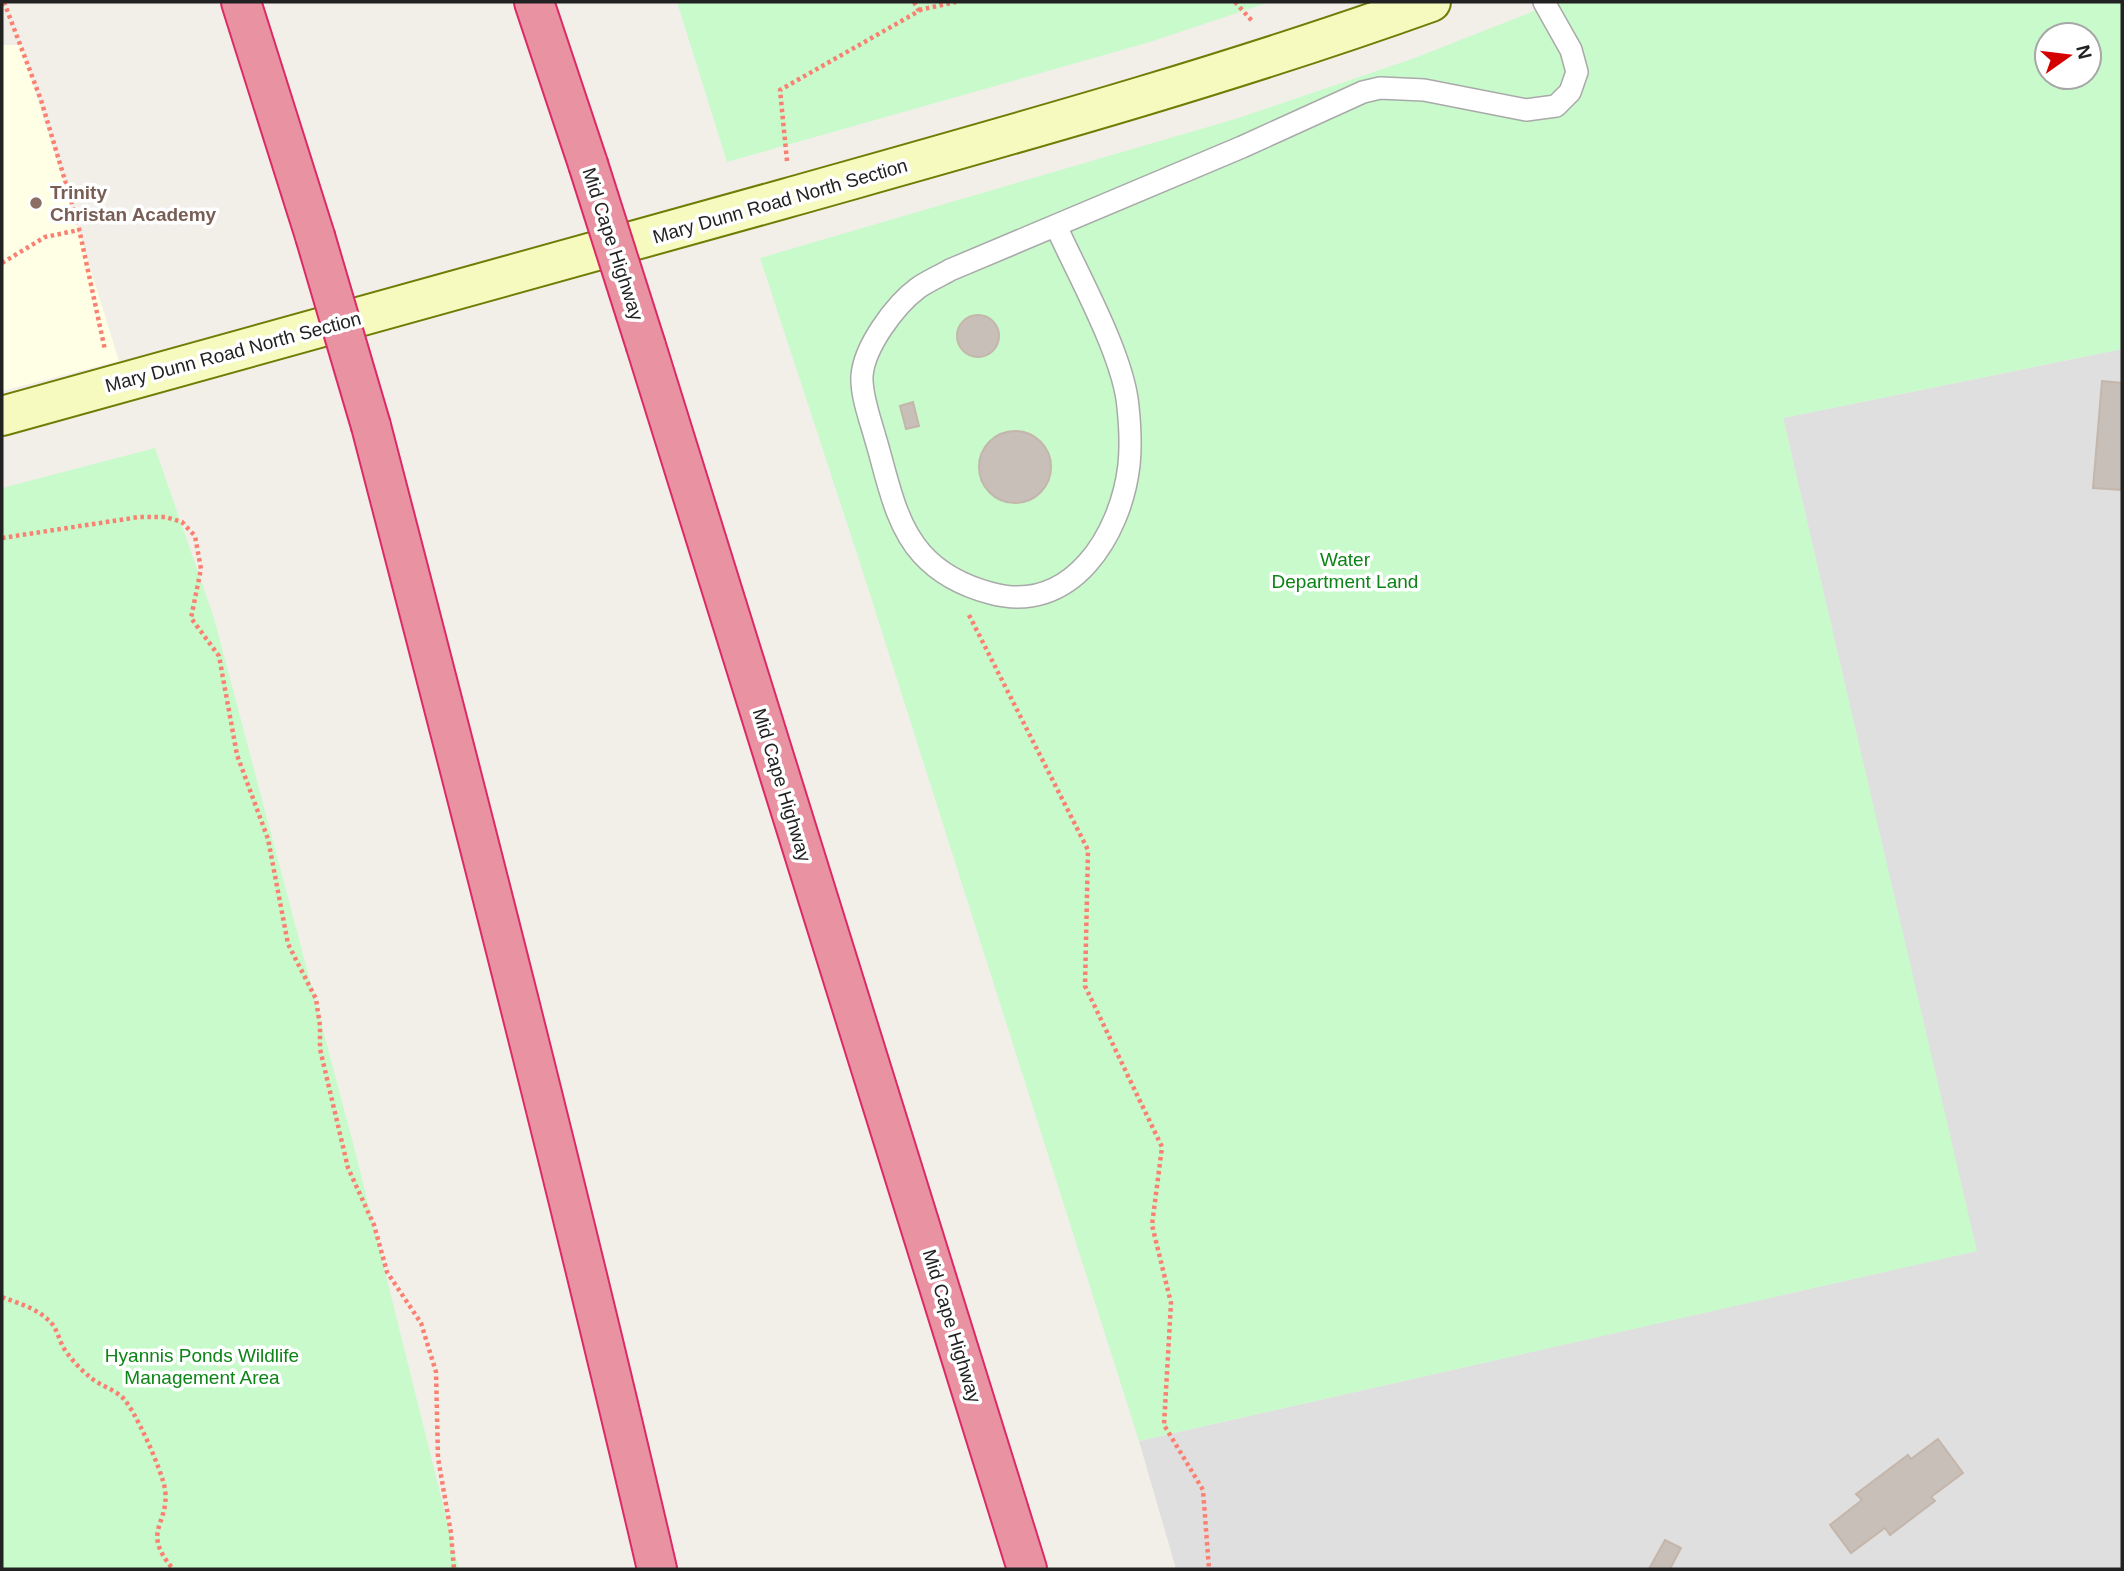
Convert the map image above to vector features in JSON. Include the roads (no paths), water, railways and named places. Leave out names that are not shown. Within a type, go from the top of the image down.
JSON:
[{"type":"highway","points":[[241,2],[315,236],[371,426],[553,1136],[657,1569]]},
{"type":"highway","name":"Mid Cape Highway","points":[[534,2],[646,346],[1027,1569]]},
{"type":"street","name":"Mary Dunn Road North Section","points":[[2,416],[636,243],[1156,93],[1287,52],[1431,2]]},
{"type":"lane","points":[[1056,226],[1112,349],[1124,386],[1128,404],[1130,446],[1125,485],[1101,548],[1073,577],[1060,587],[1027,596],[1001,596],[958,581],[940,570],[922,553],[898,514],[869,415],[862,377],[867,354],[896,310],[918,288],[950,270],[1363,92],[1380,88],[1424,90],[1526,110],[1556,106],[1570,92],[1577,72],[1575,61],[1544,2]]},
{"type":"place","name":"Trinity Christan Academy","points":[[36,203]]},
{"type":"park label","name":"Water Department Land","points":[[1345,570]]},
{"type":"park label","name":"Hyannis Ponds Wildlife Management Area","points":[[202,1366]]}]
